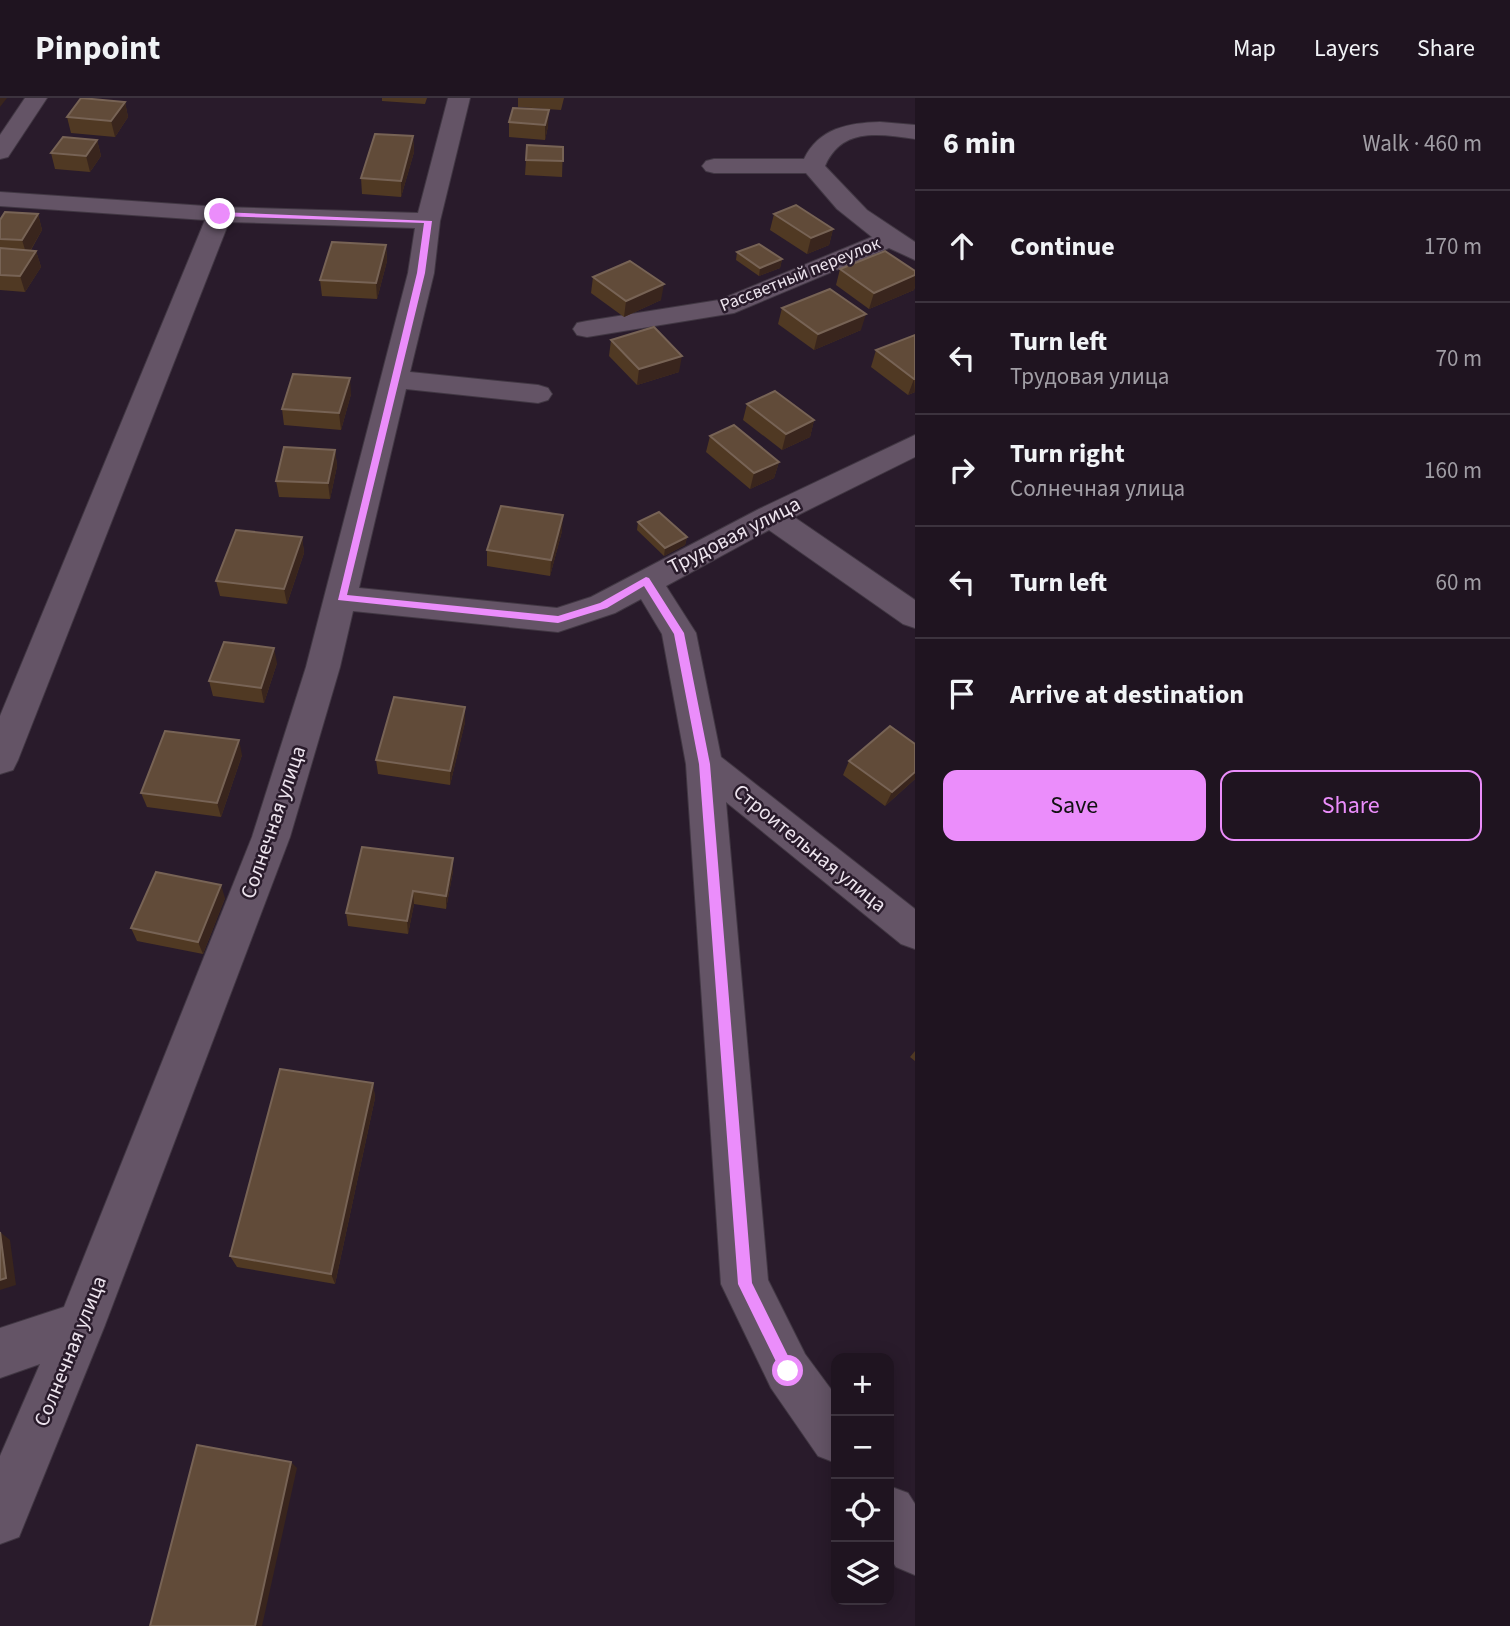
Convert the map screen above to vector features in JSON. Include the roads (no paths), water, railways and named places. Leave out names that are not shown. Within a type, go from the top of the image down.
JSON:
[{"type":"street","points":[[0,152],[36,98]]},
{"type":"street","name":"Солнечная улица","points":[[0,1518],[81,1325],[271,836],[323,667],[341,598],[421,273],[428,221],[459,98]]},
{"type":"street","points":[[813,166],[824,145],[847,133],[869,128],[915,132]]},
{"type":"street","points":[[714,166],[813,166]]},
{"type":"street","points":[[813,166],[827,186],[854,212],[889,239],[915,252]]},
{"type":"street","points":[[0,199],[220,214],[428,221]]},
{"type":"street","points":[[0,760],[220,214]]},
{"type":"street","name":"Рассветный переулок","points":[[587,329],[725,307],[889,239]]},
{"type":"street","points":[[394,379],[538,394]]},
{"type":"street","name":"Трудовая улица","points":[[341,598],[558,620],[603,606],[770,516],[915,445]]},
{"type":"street","points":[[770,516],[915,616]]},
{"type":"street","points":[[646,581],[679,633],[704,764],[745,1284],[788,1371],[831,1431]]},
{"type":"street","name":"Строительная улица","points":[[704,764],[915,932]]},
{"type":"street","points":[[0,1353],[81,1325]]},
{"type":"street","points":[[894,1519],[915,1548]]}]
